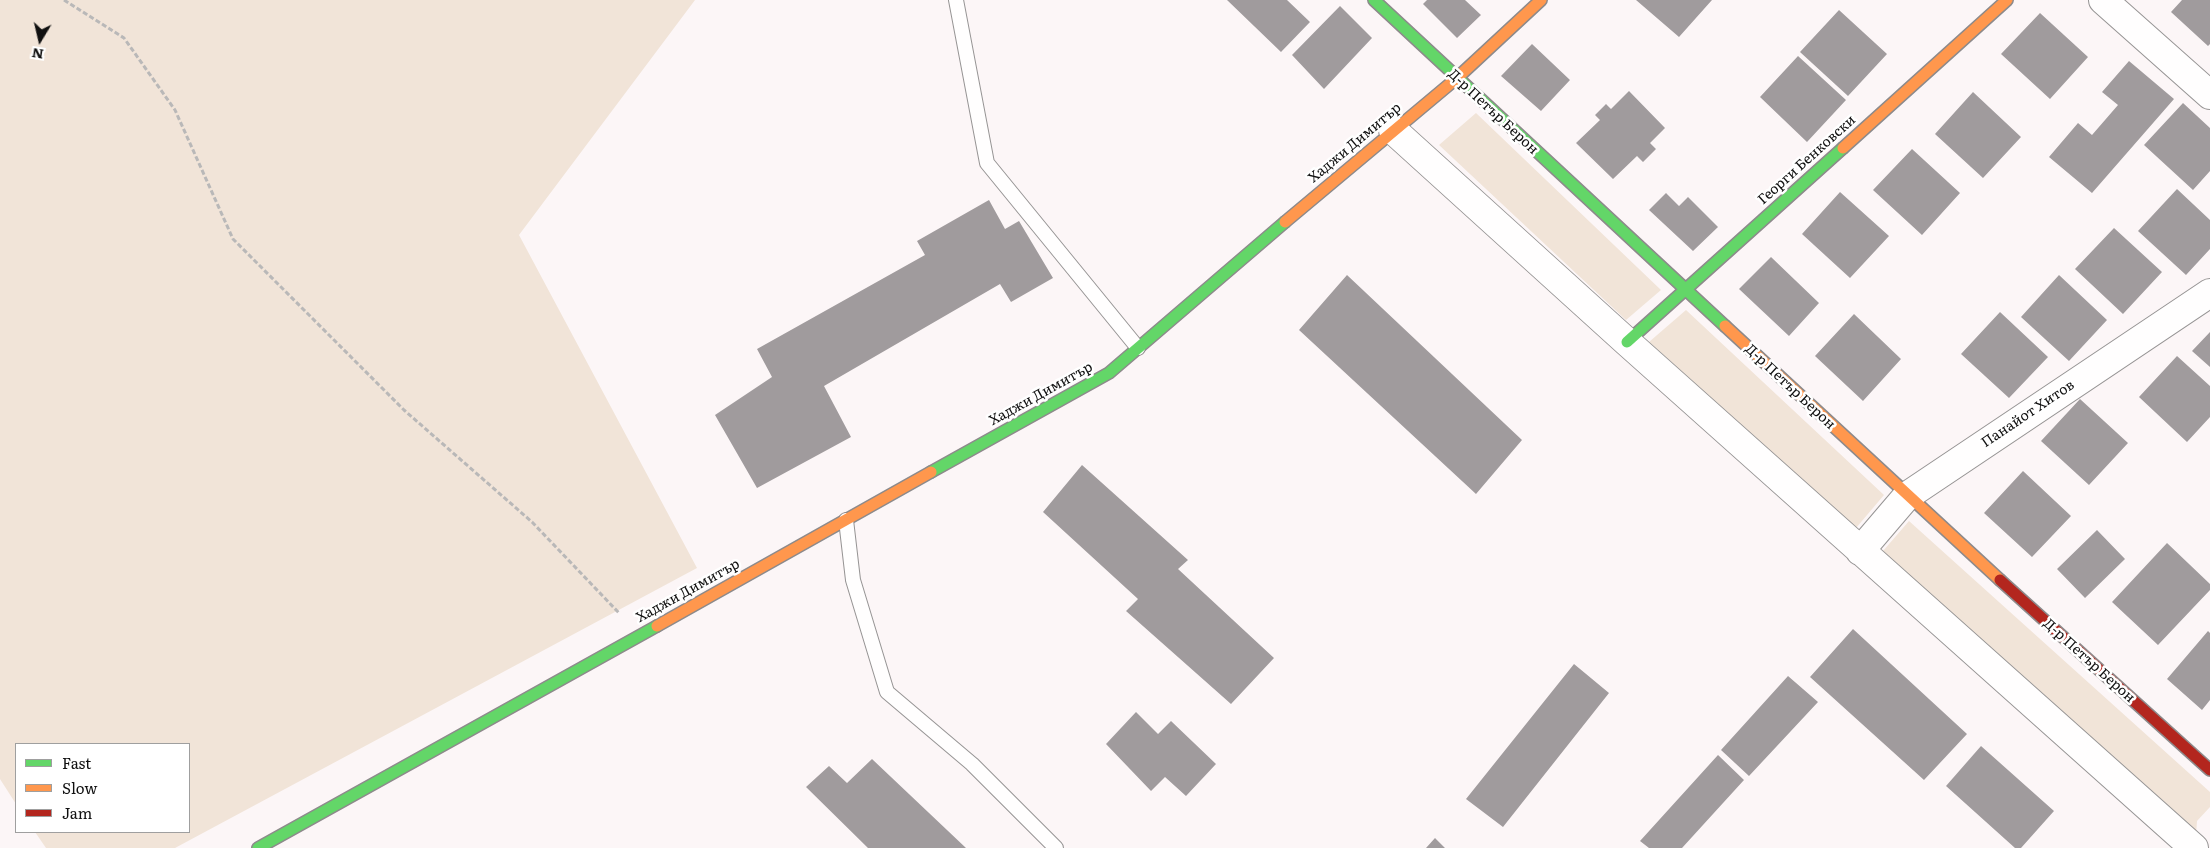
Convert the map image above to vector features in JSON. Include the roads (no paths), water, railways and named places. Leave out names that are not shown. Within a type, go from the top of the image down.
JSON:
[{"type":"street","name":"Д-р Петър Берон","points":[[1374,0],[1907,496],[2210,770]]},
{"type":"street","name":"Хаджи Димитър","points":[[258,848],[1109,373],[1392,130],[1457,78],[1542,0]]},
{"type":"street","name":"Георги Бенковски","points":[[1627,342],[2008,0]]},
{"type":"street","points":[[2103,0],[2210,96]]},
{"type":"street","points":[[1392,130],[1860,551],[2194,848]]},
{"type":"street","name":"Панайот Хитов","points":[[1860,551],[1907,496],[2210,293]]},
{"type":"lane","points":[[956,0],[987,163],[1138,348]]},
{"type":"lane","points":[[846,520],[853,580],[887,692],[972,764],[1056,848]]}]
